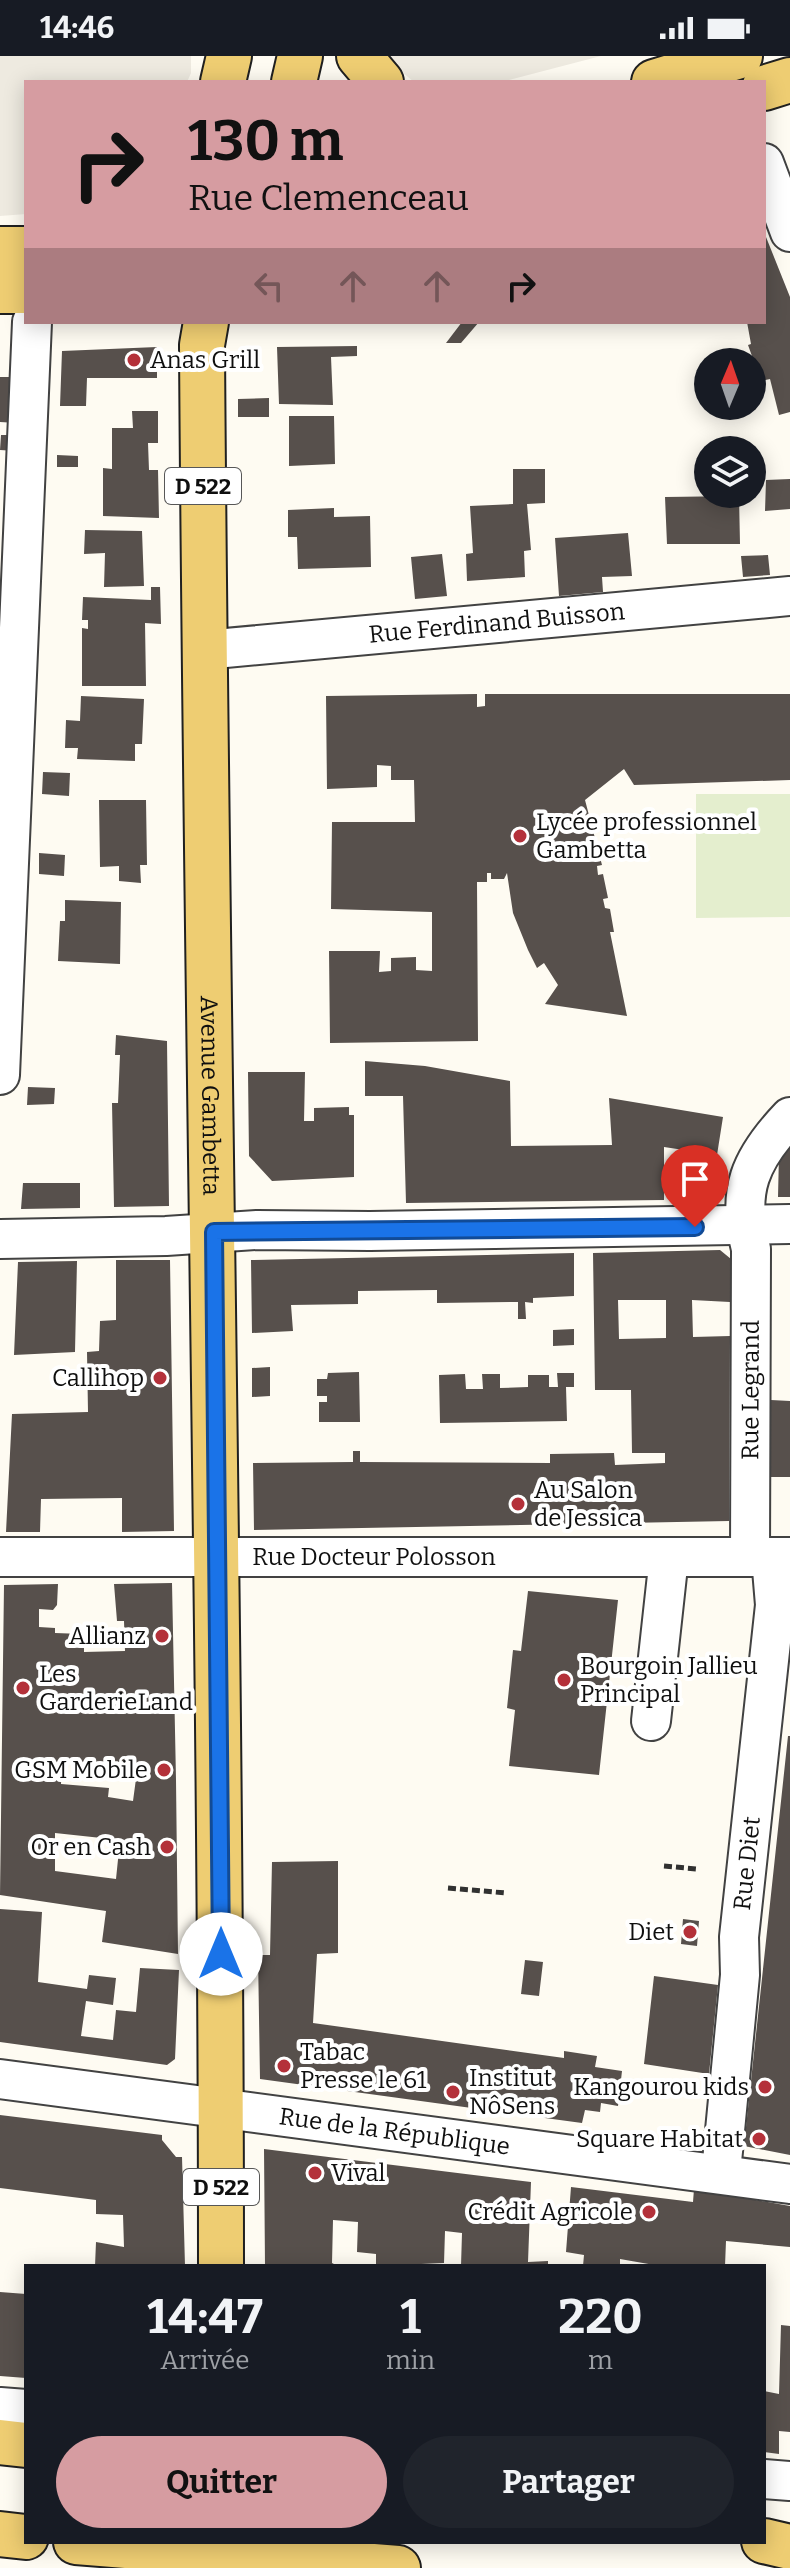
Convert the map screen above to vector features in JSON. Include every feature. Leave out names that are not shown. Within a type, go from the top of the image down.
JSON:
[{"type":"main road","points":[[223,80],[229,56]]},
{"type":"main road","points":[[294,80],[300,56]]},
{"type":"main road","points":[[359,56],[379,80]]},
{"type":"main road","points":[[664,80],[730,67]]},
{"type":"main road","points":[[766,87],[790,80]]},
{"type":"main road","points":[[0,249],[24,249]]},
{"type":"main road","points":[[0,291],[24,291]]},
{"type":"main road","name":"Avenue Gambetta","points":[[206,324],[202,345],[204,650],[214,1232],[220,2108]]},
{"type":"main road","name":"D 522","points":[[220,2108],[221,2264]]},
{"type":"main road","points":[[0,2442],[24,2445]]},
{"type":"main road","points":[[0,2534],[24,2537]]},
{"type":"main road","points":[[766,2541],[790,2547]]},
{"type":"main road","points":[[101,2544],[398,2568]]},
{"type":"street","points":[[766,168],[790,232]]},
{"type":"street","points":[[0,1075],[21,333]]},
{"type":"street","name":"Rue Ferdinand Buisson","points":[[204,650],[790,596]]},
{"type":"street","name":"Rue Legrand","points":[[770,1557],[751,1249],[745,1225],[746,1182],[764,1145],[790,1117]]},
{"type":"street","points":[[0,1239],[214,1232],[790,1224]]},
{"type":"street","name":"Rue Docteur Polosson","points":[[0,1557],[770,1557]]},
{"type":"street","points":[[651,1721],[669,1557]]},
{"type":"street","name":"Rue Diet","points":[[721,2172],[740,1975],[739,1937],[775,1605],[770,1557]]},
{"type":"street","name":"Rue de la République","points":[[0,2079],[721,2172],[790,2184]]},
{"type":"street","points":[[0,2407],[24,2409]]},
{"type":"street","points":[[766,2479],[790,2481]]},
{"type":"path","points":[[664,1866],[697,1869]]},
{"type":"path","points":[[448,1888],[506,1893]]},
{"type":"green space","points":[[696,794],[790,794],[790,917],[696,918]]},
{"type":"shaded area","points":[[0,56],[191,56],[188,80],[24,80],[24,214],[0,216]]},
{"type":"shaded area","points":[[383,56],[601,56],[509,80],[412,80]]},
{"type":"building","points":[[766,237],[790,297],[790,412],[779,415],[770,379],[766,380],[766,348],[749,348],[751,344],[747,324],[766,324]]},
{"type":"building","points":[[460,324],[477,324],[461,343],[446,343]]},
{"type":"building","points":[[357,346],[357,356],[331,357],[333,405],[279,404],[277,347]]},
{"type":"building","points":[[157,347],[157,378],[87,378],[86,406],[60,406],[62,351]]},
{"type":"building","points":[[0,377],[19,377],[17,423],[0,422]]},
{"type":"building","points":[[269,398],[269,417],[238,417],[238,399]]},
{"type":"building","points":[[132,411],[158,411],[158,443],[148,443],[149,470],[158,470],[159,518],[103,516],[103,468],[112,469],[112,428],[133,428]]},
{"type":"building","points":[[289,416],[334,416],[335,464],[289,466]]},
{"type":"building","points":[[1,435],[16,435],[16,451],[0,450]]},
{"type":"building","points":[[57,455],[78,456],[78,467],[57,467]]},
{"type":"building","points":[[513,469],[545,469],[545,503],[527,504],[531,550],[524,551],[525,577],[467,581],[466,554],[473,553],[470,506],[513,504]]},
{"type":"building","points":[[790,479],[790,509],[765,511],[766,480]]},
{"type":"building","points":[[665,497],[694,497],[694,508],[739,508],[740,544],[667,544]]},
{"type":"building","points":[[334,508],[334,517],[370,516],[371,567],[298,569],[297,537],[288,537],[288,510]]},
{"type":"building","points":[[85,530],[142,531],[144,586],[104,587],[105,553],[84,554]]},
{"type":"building","points":[[628,533],[632,576],[602,577],[603,592],[559,596],[555,538]]},
{"type":"building","points":[[442,554],[447,596],[415,599],[411,557]]},
{"type":"building","points":[[768,555],[770,575],[743,577],[741,556]]},
{"type":"building","points":[[151,587],[160,587],[161,624],[145,623],[146,686],[82,686],[82,628],[88,629],[88,620],[82,620],[83,597],[151,600]]},
{"type":"building","points":[[477,694],[477,707],[485,706],[485,694],[790,694],[790,780],[634,785],[624,769],[585,800],[602,865],[597,866],[598,875],[603,874],[608,898],[603,899],[605,908],[610,909],[614,932],[610,932],[627,1016],[545,1004],[558,985],[544,963],[537,968],[528,950],[513,913],[507,873],[504,879],[491,879],[491,873],[487,873],[487,882],[477,882],[478,1041],[330,1043],[329,951],[380,951],[379,972],[391,971],[391,958],[416,957],[416,970],[432,971],[432,912],[331,909],[332,822],[415,822],[414,780],[391,780],[391,766],[377,765],[377,787],[327,789],[326,696]]},
{"type":"building","points":[[81,696],[144,699],[142,744],[135,744],[135,761],[77,759],[78,748],[65,748],[66,720],[80,721]]},
{"type":"building","points":[[43,772],[70,773],[69,796],[42,794]]},
{"type":"building","points":[[99,800],[146,800],[147,865],[140,865],[141,883],[119,881],[119,866],[100,867]]},
{"type":"building","points":[[39,853],[65,855],[64,876],[39,874]]},
{"type":"building","points":[[65,900],[121,902],[120,964],[58,961],[60,921],[65,921]]},
{"type":"building","points":[[116,1035],[167,1041],[169,1206],[114,1207],[112,1103],[118,1103],[120,1055],[115,1055]]},
{"type":"building","points":[[365,1061],[425,1066],[510,1081],[511,1146],[612,1145],[609,1098],[723,1117],[717,1155],[664,1147],[664,1200],[406,1203],[403,1096],[365,1096]]},
{"type":"building","points":[[248,1072],[305,1072],[304,1121],[314,1121],[314,1108],[349,1107],[349,1115],[354,1115],[354,1177],[272,1181],[249,1156]]},
{"type":"building","points":[[28,1087],[55,1088],[54,1104],[27,1105]]},
{"type":"building","points":[[790,1143],[790,1197],[778,1197],[779,1154]]},
{"type":"building","points":[[23,1183],[80,1183],[80,1208],[21,1209]]},
{"type":"building","points":[[720,1250],[731,1259],[730,1302],[692,1300],[693,1337],[730,1336],[729,1521],[254,1530],[253,1463],[353,1462],[353,1451],[360,1451],[360,1462],[550,1463],[550,1454],[614,1453],[615,1465],[665,1463],[665,1453],[632,1453],[631,1390],[595,1390],[593,1253]],"holes":[[[618,1300],[666,1300],[666,1338],[619,1339]]]},
{"type":"building","points":[[574,1253],[574,1296],[533,1298],[533,1303],[525,1302],[526,1319],[518,1319],[518,1302],[437,1303],[437,1290],[358,1291],[358,1304],[291,1305],[293,1331],[252,1333],[251,1260]]},
{"type":"building","points":[[116,1260],[170,1260],[174,1531],[122,1532],[122,1498],[41,1499],[40,1532],[6,1532],[12,1414],[88,1412],[87,1352],[99,1351],[100,1321],[116,1320]]},
{"type":"building","points":[[77,1261],[75,1352],[14,1355],[18,1262]]},
{"type":"building","points":[[574,1329],[574,1345],[553,1346],[553,1330]]},
{"type":"building","points":[[270,1367],[270,1396],[252,1397],[252,1368]]},
{"type":"building","points":[[359,1372],[360,1422],[319,1422],[319,1402],[327,1402],[327,1396],[317,1396],[317,1379],[327,1379],[328,1373]]},
{"type":"building","points":[[557,1373],[574,1373],[574,1387],[566,1387],[567,1421],[440,1423],[439,1375],[465,1374],[466,1389],[483,1389],[482,1374],[500,1374],[500,1388],[528,1387],[528,1375],[549,1375],[549,1387],[558,1387]]},
{"type":"building","points":[[771,1400],[790,1401],[790,1477],[770,1477]]},
{"type":"building","points":[[172,1583],[178,1954],[102,1942],[106,1911],[0,1895],[4,1585],[58,1584],[57,1605],[53,1610],[39,1609],[39,1627],[55,1628],[55,1633],[110,1635],[109,1647],[84,1647],[84,1652],[125,1651],[124,1621],[117,1621],[114,1584]],"holes":[[[62,1763],[128,1768],[128,1763],[138,1764],[133,1801],[108,1797],[109,1788],[61,1784]],[[55,1833],[120,1840],[116,1879],[55,1871]]]},
{"type":"building","name":"Bourgoin Jallieu Principal","points":[[528,1591],[618,1600],[599,1775],[509,1766],[515,1710],[507,1708],[513,1650],[521,1651]]},
{"type":"building","points":[[790,1736],[790,2155],[744,2146]]},
{"type":"building","points":[[338,1861],[338,1953],[317,1954],[313,2023],[564,2058],[564,2051],[597,2056],[595,2067],[622,2071],[618,2106],[601,2103],[600,2112],[585,2110],[582,2123],[260,2079],[258,1955],[270,1955],[272,1862]]},
{"type":"building","points":[[0,1909],[42,1912],[38,1982],[87,1989],[89,1975],[116,1978],[113,2005],[86,2001],[81,2036],[113,2040],[116,2010],[136,2012],[140,1968],[179,1970],[175,2059],[167,2065],[0,2042]]},
{"type":"building","name":"Diet","points":[[683,1919],[699,1921],[697,1946],[681,1944]]},
{"type":"building","points":[[525,1960],[543,1962],[539,1996],[521,1994]]},
{"type":"building","points":[[654,1976],[718,1985],[709,2074],[644,2064]]},
{"type":"building","points":[[0,2115],[162,2135],[162,2140],[176,2157],[182,2157],[185,2264],[95,2264],[96,2242],[124,2247],[123,2215],[96,2214],[96,2200],[0,2188]]},
{"type":"building","points":[[264,2149],[531,2182],[528,2262],[548,2261],[548,2264],[461,2264],[462,2233],[445,2231],[444,2263],[376,2264],[376,2254],[357,2252],[358,2222],[333,2220],[334,2264],[265,2264]]},
{"type":"building","points":[[571,2187],[693,2202],[694,2189],[790,2206],[790,2247],[726,2241],[725,2264],[649,2264],[620,2259],[620,2264],[583,2264],[584,2255],[566,2252]]},
{"type":"building","points":[[0,2292],[24,2294],[24,2378],[0,2376]]},
{"type":"building","points":[[781,2325],[790,2326],[790,2432],[779,2431],[779,2454],[766,2452],[766,2391],[779,2394]]},
{"type":"place","name":"Anas Grill","points":[[134,360]]},
{"type":"place","name":"Lycée professionnel Gambetta","points":[[520,836]]},
{"type":"place","name":"Callihop","points":[[160,1378]]},
{"type":"place","name":"Au Salon de Jessica","points":[[518,1504]]},
{"type":"place","name":"Allianz","points":[[162,1636]]},
{"type":"place","name":"Bourgoin Jallieu Principal","points":[[564,1680]]},
{"type":"place","name":"Les GarderieLand","points":[[23,1688]]},
{"type":"place","name":"GSM Mobile","points":[[164,1770]]},
{"type":"place","name":"Or en Cash","points":[[167,1847]]},
{"type":"place","name":"Diet","points":[[690,1932]]},
{"type":"place","name":"Tabac Presse le 61","points":[[284,2066]]},
{"type":"place","name":"Kangourou kids","points":[[765,2087]]},
{"type":"place","name":"Institut NôSens","points":[[453,2092]]},
{"type":"place","name":"Square Habitat","points":[[759,2139]]},
{"type":"place","name":"Vival","points":[[315,2173]]},
{"type":"place","name":"Crédit Agricole","points":[[649,2212]]},
{"type":"route","points":[[221,1954],[214,1232],[695,1227]]}]
